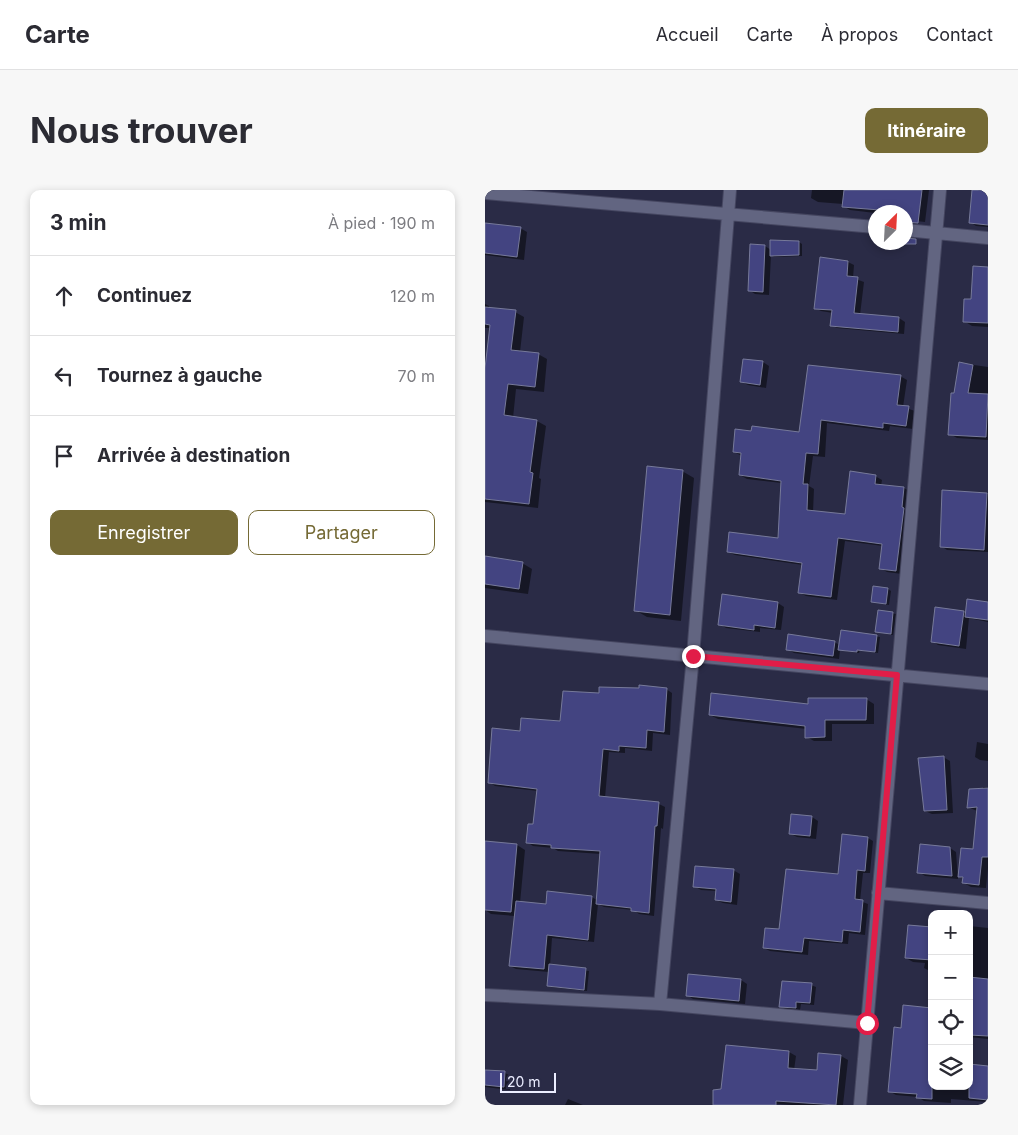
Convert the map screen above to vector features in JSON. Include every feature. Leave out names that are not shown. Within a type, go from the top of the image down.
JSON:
[{"type":"street","points":[[660,1004],[693,656],[730,190]]},
{"type":"street","points":[[860,1105],[940,190]]},
{"type":"street","points":[[485,192],[521,193],[868,226]]},
{"type":"street","points":[[913,231],[988,238]]},
{"type":"street","points":[[485,636],[988,684]]},
{"type":"street","points":[[878,893],[988,903]]},
{"type":"street","points":[[485,995],[660,1004],[867,1023]]},
{"type":"building","points":[[844,190],[922,190],[918,223],[913,223],[913,205],[868,205],[868,209],[842,207]]},
{"type":"building","points":[[972,190],[988,190],[988,225],[969,223]]},
{"type":"building","points":[[485,223],[521,227],[517,257],[485,253]]},
{"type":"building","points":[[770,240],[799,241],[799,255],[770,256]]},
{"type":"building","points":[[750,244],[765,245],[763,292],[748,291]]},
{"type":"building","points":[[820,257],[848,261],[847,276],[858,277],[854,313],[899,317],[898,332],[830,326],[832,310],[814,309]]},
{"type":"building","points":[[973,266],[988,267],[988,323],[963,322],[964,299],[971,299]]},
{"type":"building","points":[[485,307],[516,310],[511,350],[539,353],[535,387],[508,384],[504,415],[537,420],[530,472],[533,473],[529,504],[485,499],[485,368],[490,325],[485,324]]},
{"type":"building","points":[[743,359],[763,361],[760,385],[740,382]]},
{"type":"building","points":[[959,362],[973,365],[968,393],[988,394],[986,437],[948,435],[951,393],[954,393]]},
{"type":"building","points":[[808,365],[901,375],[897,405],[909,406],[906,426],[883,423],[883,428],[821,420],[818,454],[806,453],[803,484],[808,484],[807,510],[845,514],[850,471],[876,475],[875,484],[904,487],[902,507],[904,508],[896,571],[879,569],[882,544],[838,538],[831,597],[798,593],[802,563],[727,552],[729,532],[778,538],[781,481],[739,475],[741,453],[733,452],[735,429],[751,431],[752,426],[799,432]]},
{"type":"building","points":[[647,466],[683,470],[670,615],[634,611]]},
{"type":"building","points":[[942,490],[987,493],[984,550],[940,547]]},
{"type":"building","points":[[485,556],[523,562],[519,589],[485,584]]},
{"type":"building","points":[[873,586],[888,588],[886,604],[871,602]]},
{"type":"building","points":[[722,594],[778,602],[775,628],[754,625],[754,630],[718,625]]},
{"type":"building","points":[[967,599],[988,602],[988,620],[965,617]]},
{"type":"building","points":[[935,607],[964,611],[959,646],[931,642]]},
{"type":"building","points":[[878,610],[893,612],[891,634],[875,632]]},
{"type":"building","points":[[841,630],[877,635],[875,652],[838,650]]},
{"type":"building","points":[[788,634],[835,641],[833,656],[786,650]]},
{"type":"building","points":[[639,685],[667,688],[664,732],[647,730],[646,748],[619,746],[619,751],[603,749],[599,796],[659,802],[657,826],[655,826],[649,913],[631,911],[631,908],[596,904],[600,851],[551,848],[551,845],[526,843],[528,824],[533,824],[537,789],[488,783],[492,728],[520,731],[521,718],[560,721],[563,691],[599,693],[599,687],[639,688]]},
{"type":"building","points":[[711,693],[808,704],[808,698],[867,698],[866,720],[825,720],[825,737],[805,738],[805,726],[709,715]]},
{"type":"building","points":[[944,756],[947,810],[924,811],[918,758]]},
{"type":"building","points":[[988,788],[988,857],[982,857],[979,885],[962,883],[963,877],[958,877],[961,848],[973,849],[977,807],[967,808],[969,789]]},
{"type":"building","points":[[791,814],[812,816],[810,836],[789,834]]},
{"type":"building","points":[[842,834],[868,837],[865,871],[857,870],[855,899],[863,900],[860,932],[843,930],[842,942],[804,938],[802,952],[763,948],[765,928],[779,929],[786,869],[838,874]]},
{"type":"building","points":[[485,841],[517,844],[511,912],[485,910]]},
{"type":"building","points":[[920,844],[950,847],[952,876],[917,873]]},
{"type":"building","points":[[695,866],[734,869],[731,902],[715,900],[716,889],[693,887]]},
{"type":"building","points":[[547,891],[592,896],[588,940],[547,935],[544,969],[509,966],[516,901],[546,904]]},
{"type":"building","points":[[908,925],[928,927],[928,960],[905,958]]},
{"type":"building","points":[[549,964],[586,968],[584,990],[547,986]]},
{"type":"building","points":[[688,974],[741,979],[739,1001],[686,996]]},
{"type":"building","points":[[973,977],[988,979],[988,1036],[973,1035]]},
{"type":"building","points":[[782,981],[812,983],[810,1003],[796,1002],[796,1008],[779,1007]]},
{"type":"building","points":[[903,1005],[928,1008],[928,1090],[932,1090],[932,1099],[916,1098],[917,1094],[888,1092],[894,1027],[901,1028]]},
{"type":"building","points":[[726,1045],[789,1051],[788,1068],[817,1070],[818,1053],[841,1055],[836,1105],[776,1101],[776,1105],[713,1105],[713,1090],[721,1089]]},
{"type":"building","points":[[973,1064],[988,1066],[988,1100],[969,1098],[969,1090],[973,1090]]},
{"type":"building","points":[[485,1070],[505,1071],[504,1087],[485,1085]]},
{"type":"route","points":[[693,656],[897,675],[867,1023]]}]
